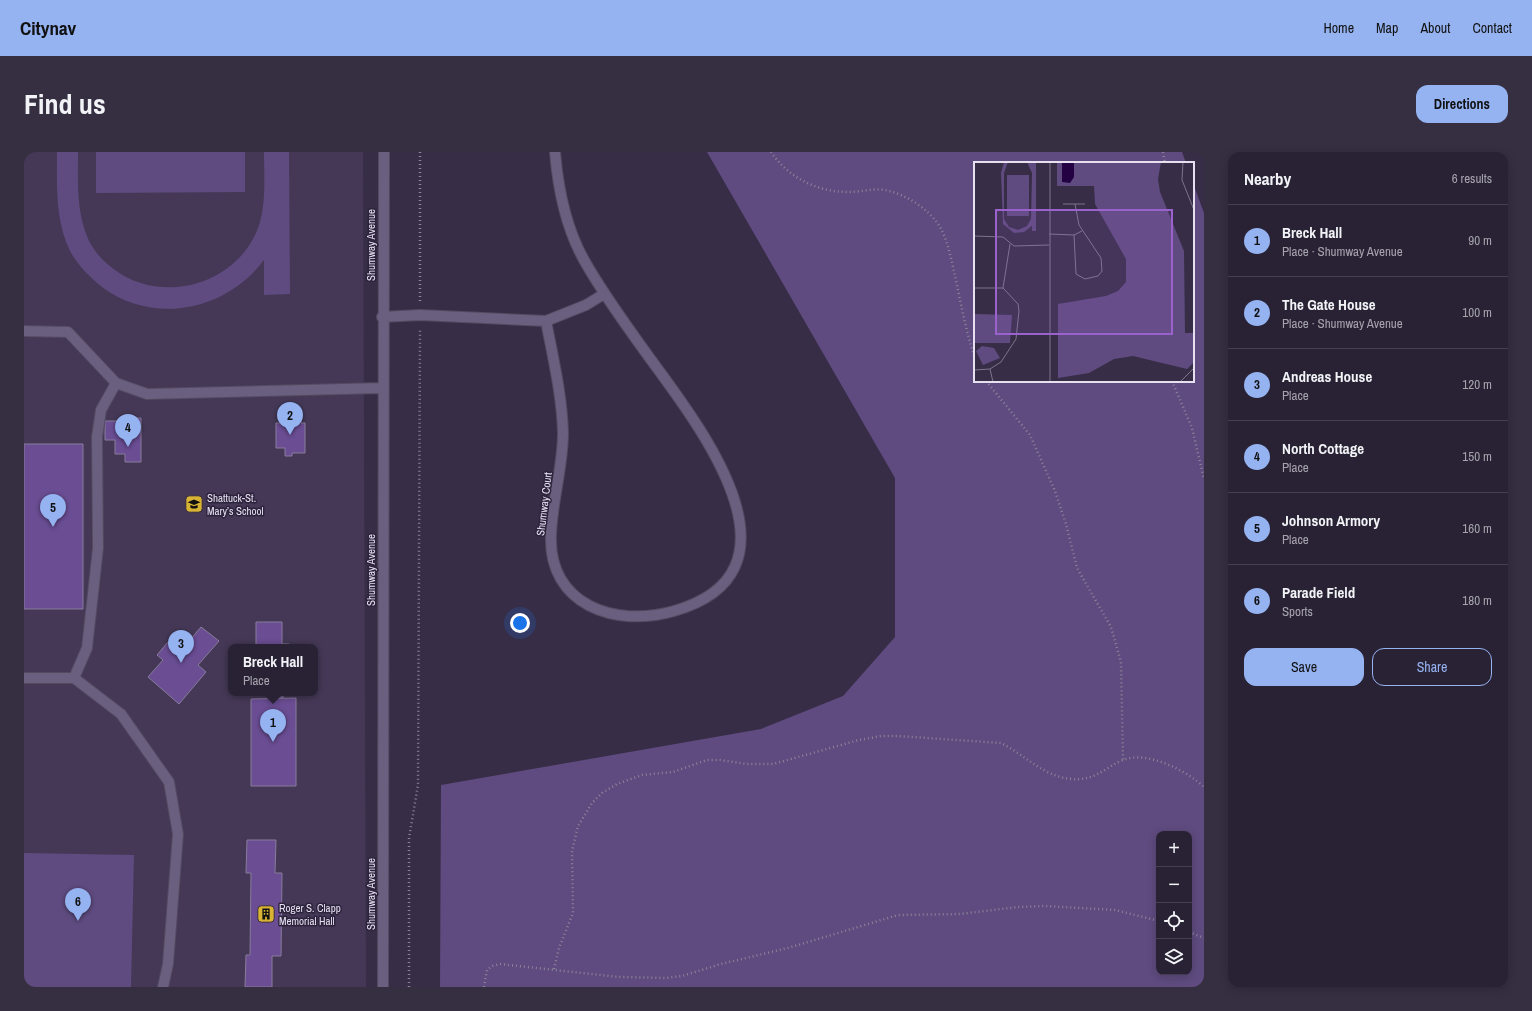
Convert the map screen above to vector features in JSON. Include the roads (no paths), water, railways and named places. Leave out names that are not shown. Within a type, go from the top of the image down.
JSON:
[{"type":"street","name":"Shumway Avenue","points":[[383,987],[382,317],[384,152]]},
{"type":"street","name":"Shumway Court","points":[[546,322],[556,369],[563,434],[550,535],[552,559],[561,581],[577,600],[597,611],[622,616],[665,614],[687,608],[707,598],[727,581],[737,560],[741,522],[727,477],[703,434],[604,294],[582,257],[570,228],[556,169],[555,152]]},
{"type":"street","points":[[382,317],[420,315],[546,322],[586,305],[604,294]]},
{"type":"street","points":[[24,331],[68,332],[116,383],[147,394],[382,388]]},
{"type":"street","points":[[74,678],[87,648],[98,548],[97,436],[101,410],[116,383]]},
{"type":"street","points":[[24,678],[74,678],[121,714],[169,782],[178,834],[168,964],[163,987]]},
{"type":"place","name":"The Gate House","points":[[290,435]]},
{"type":"place","name":"North Cottage","points":[[128,447]]},
{"type":"place","name":"Shattuck-St. Mary’s School","points":[[194,504]]},
{"type":"place","name":"Johnson Armory","points":[[53,527]]},
{"type":"place","name":"Andreas House","points":[[181,663]]},
{"type":"place","name":"Breck Hall","points":[[273,742]]},
{"type":"place","name":"Roger S. Clapp Memorial Hall","points":[[266,914]]},
{"type":"place","name":"Parade Field","points":[[78,921]]}]
